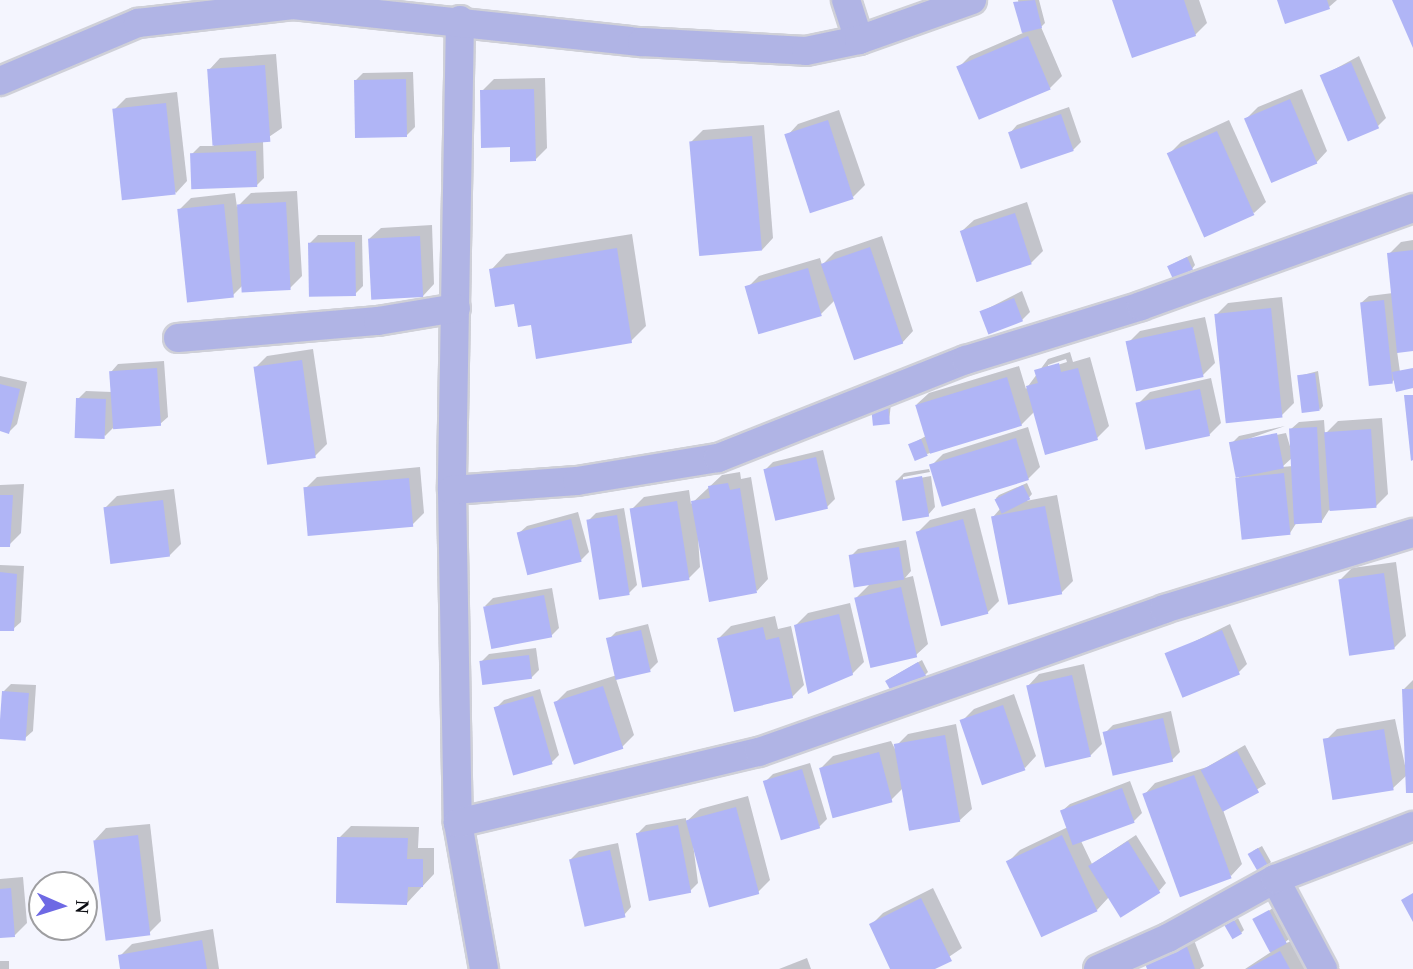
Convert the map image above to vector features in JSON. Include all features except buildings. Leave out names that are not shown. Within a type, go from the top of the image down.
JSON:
[{"type":"street","points":[[846,0],[859,40]]},
{"type":"street","points":[[0,80],[138,23],[293,5],[750,49],[806,51],[859,40],[972,0]]},
{"type":"street","points":[[460,20],[452,490],[458,823],[484,969]]},
{"type":"street","points":[[452,490],[577,481],[718,458],[966,360],[1141,306],[1413,208]]},
{"type":"street","points":[[178,338],[378,321],[456,308]]},
{"type":"street","points":[[458,823],[760,752],[1164,609],[1413,533]]},
{"type":"street","points":[[1098,969],[1168,938],[1275,879],[1413,826]]},
{"type":"street","points":[[1275,879],[1323,969]]}]
